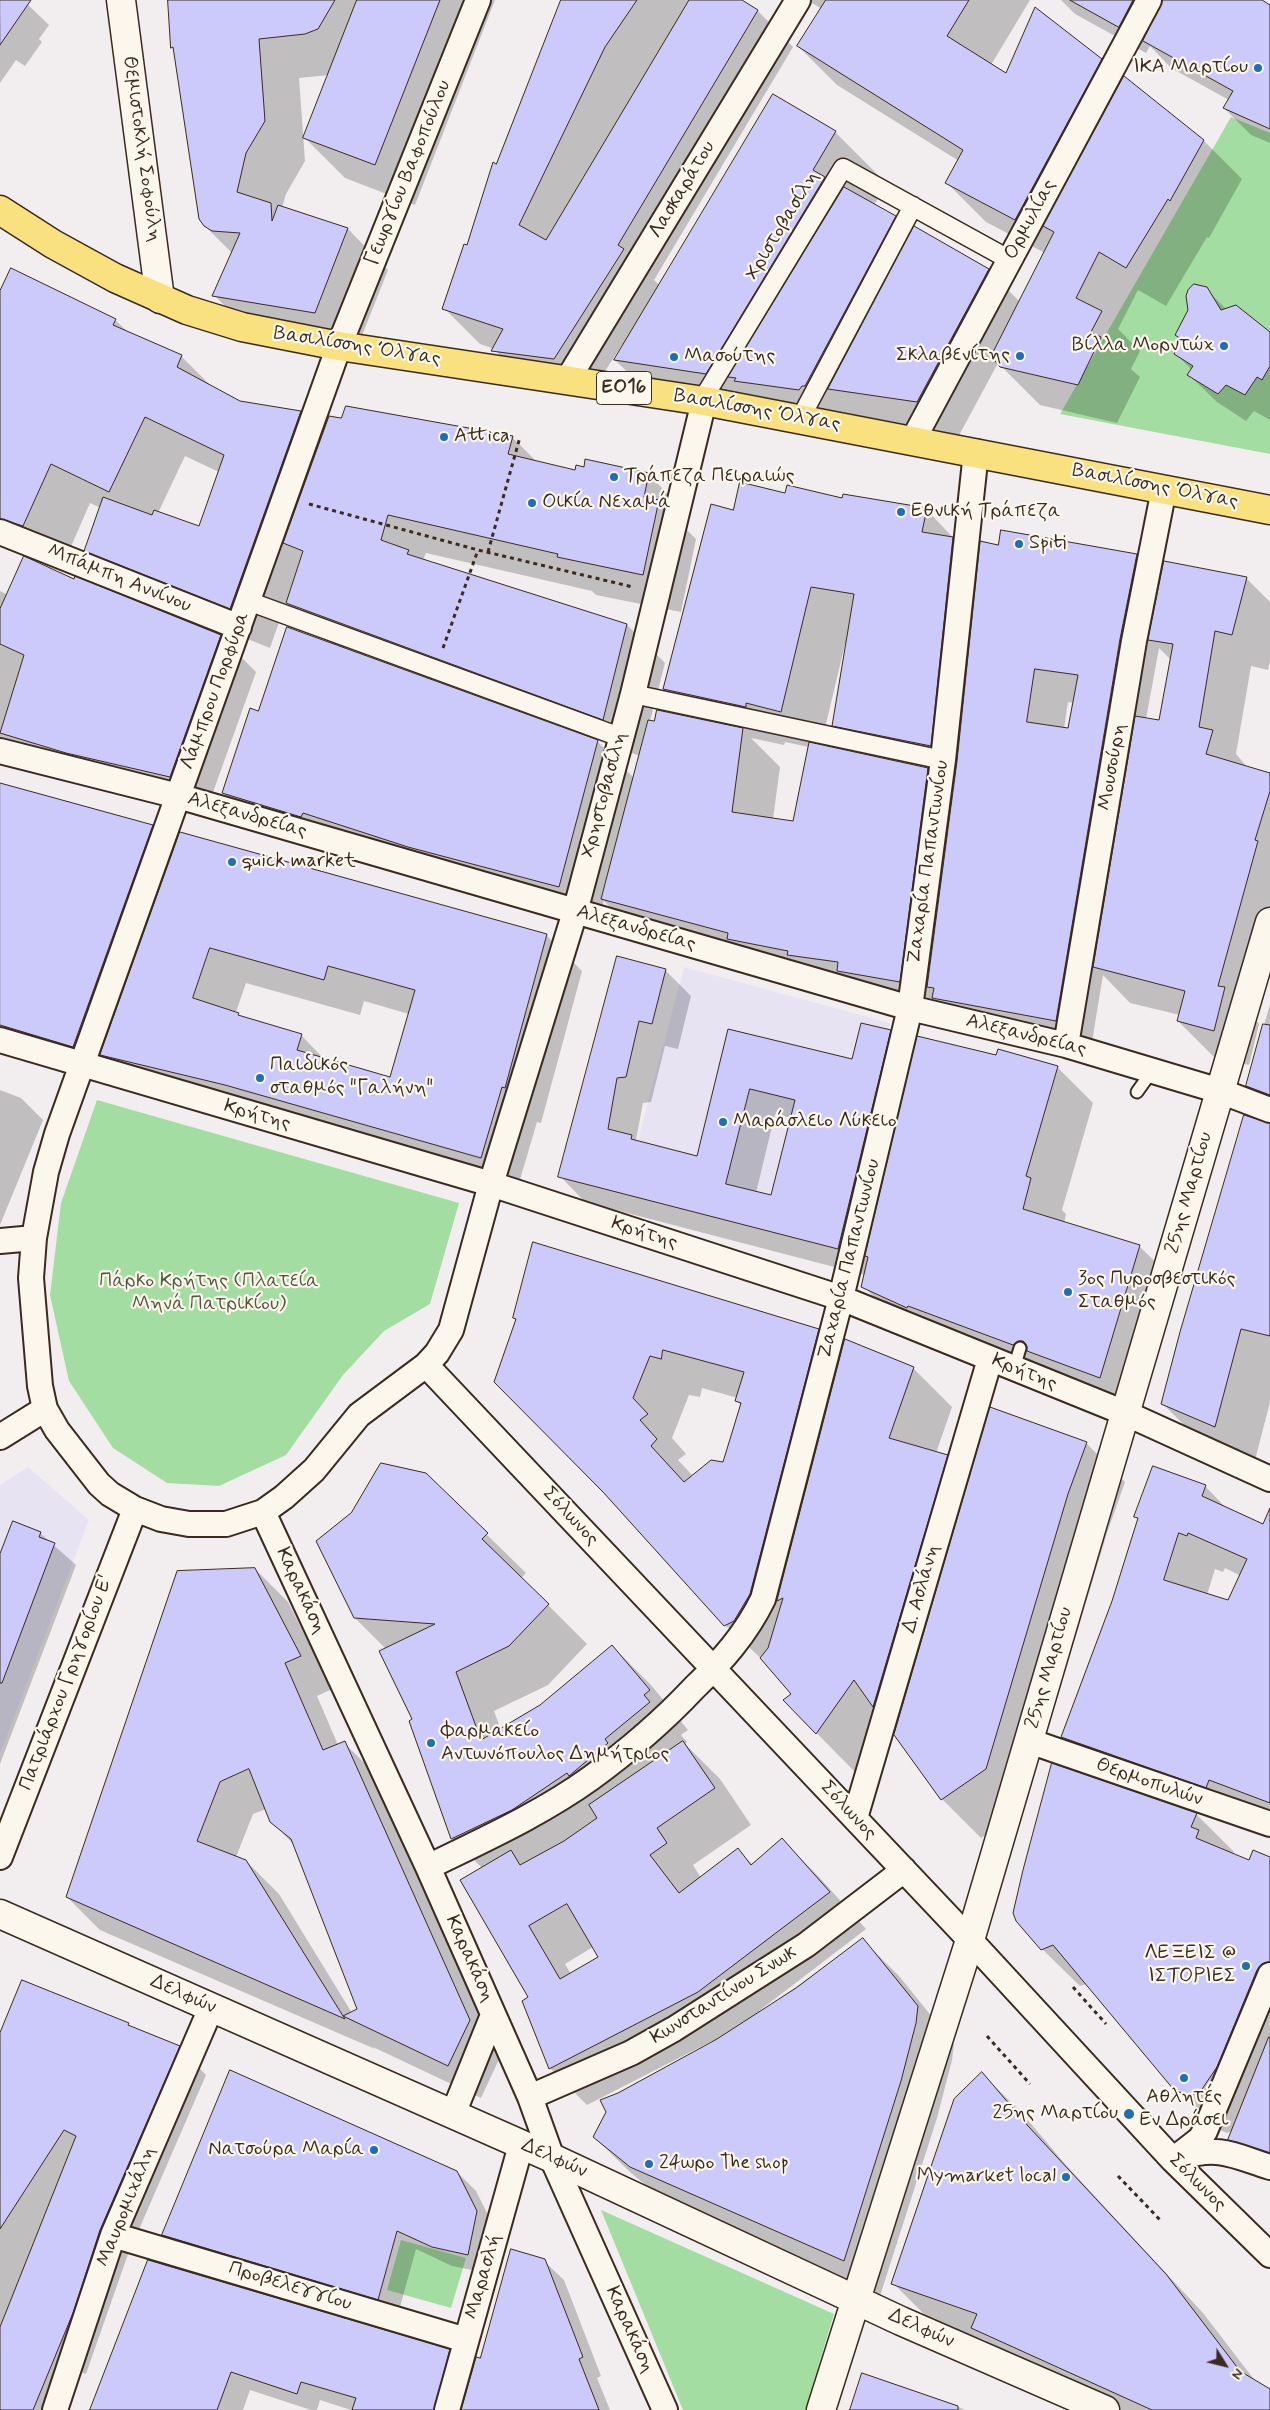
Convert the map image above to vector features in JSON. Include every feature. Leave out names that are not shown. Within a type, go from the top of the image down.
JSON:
[{"type":"main road","name":"Θεμιστοκλή Σοφούλη","points":[[121,0],[160,298]]},
{"type":"main road","name":"Βασιλίσσης Όλγας","points":[[0,210],[76,257],[160,298],[188,310],[242,327],[339,346],[704,401],[1270,510]]},
{"type":"main road","name":"25ης Μαρτίου","points":[[820,2410],[970,1940],[1270,922]]},
{"type":"main road","name":"Δελφών","points":[[0,1914],[552,2158],[902,2321],[1105,2410]]},
{"type":"street","name":"Γεωργίου Βαφοπούλου","points":[[339,346],[478,0]]},
{"type":"street","name":"Λασκαράτου","points":[[568,379],[798,0]]},
{"type":"street","name":"Ορμυλίας","points":[[913,440],[1149,0]]},
{"type":"street","name":"Χριστοβασίλη","points":[[704,401],[707,392],[843,168],[913,206]]},
{"type":"street","points":[[800,419],[913,206],[1010,260]]},
{"type":"street","name":"Λάμπρου Πορφύρα","points":[[134,1509],[110,1494],[87,1471],[57,1430],[46,1408],[36,1364],[32,1312],[31,1278],[34,1238],[46,1172],[82,1065],[339,346]]},
{"type":"street","name":"Χρηστοβασίλη","points":[[134,1509],[161,1519],[189,1524],[226,1524],[263,1512],[314,1470],[359,1415],[426,1365],[437,1353],[451,1330],[491,1184],[575,912],[620,736],[633,694],[704,401]]},
{"type":"street","name":"Ζαχαρία Παπαντωνίου","points":[[428,1867],[516,1822],[590,1778],[666,1717],[714,1669],[751,1623],[763,1598],[841,1298],[910,1008],[943,760],[976,452]]},
{"type":"street","name":"Μουσούρη","points":[[1066,1045],[1134,641],[1164,489]]},
{"type":"street","name":"Μπάμπη Αννίνου","points":[[0,532],[239,627]]},
{"type":"street","points":[[248,600],[620,736]]},
{"type":"street","points":[[633,694],[943,760]]},
{"type":"street","name":"Αλεξανδρείας","points":[[0,751],[178,796],[910,1008],[1066,1045],[1220,1091],[1270,1110]]},
{"type":"street","name":"Κρήτης","points":[[0,1040],[491,1184],[841,1298],[990,1359],[1017,1358],[1125,1413],[1270,1479]]},
{"type":"street","points":[[0,1241],[34,1238]]},
{"type":"street","name":"Δ. Ασλάνη","points":[[855,1818],[990,1359]]},
{"type":"street","name":"Σόλωνος","points":[[426,1365],[970,1940],[1173,2160],[1270,2255]]},
{"type":"street","points":[[0,1437],[46,1408]]},
{"type":"street","name":"Πατριάρχου Γρηγορίου Ε'","points":[[0,1857],[134,1509]]},
{"type":"street","name":"Καρακάση","points":[[263,1512],[428,1867],[530,2097],[552,2158],[665,2410]]},
{"type":"street","name":"Θερμοπυλών","points":[[1028,1741],[1270,1824]]},
{"type":"street","name":"Κωνσταντίνου Σνωκ","points":[[530,2097],[631,2053],[674,2029],[806,1945],[904,1870]]},
{"type":"street","points":[[1173,2160],[1200,2139],[1205,2131],[1270,1975]]},
{"type":"street","name":"Μαυρομιχάλη","points":[[55,2410],[113,2235],[211,2008]]},
{"type":"street","points":[[453,2114],[493,2015]]},
{"type":"street","name":"Μαρασλή","points":[[446,2410],[521,2145]]},
{"type":"street","points":[[1173,2160],[1201,2151],[1216,2150],[1270,2167]]},
{"type":"street","name":"Προβελεγγίου","points":[[113,2235],[466,2340]]},
{"type":"lane","points":[[1137,1092],[1152,1071]]},
{"type":"path","points":[[488,552],[520,437]]},
{"type":"path","points":[[285,497],[478,550],[658,593]]},
{"type":"path","points":[[436,669],[478,550]]},
{"type":"path","points":[[1073,1988],[1106,2024]]},
{"type":"path","points":[[987,2036],[1030,2084]]},
{"type":"path","points":[[1118,2176],[1162,2222]]},
{"type":"shaded area","points":[[684,967],[890,1023],[831,1247],[624,1192]]},
{"type":"shaded area","points":[[28,1467],[89,1520],[0,1754],[0,1485]]},
{"type":"green space","points":[[1231,117],[1270,133],[1270,454],[1060,414]]},
{"type":"green space","name":"Πάρκο Κρήτης (Πλατεία Μηνά Πατρικίου)","points":[[97,1100],[459,1203],[430,1304],[384,1331],[343,1375],[286,1455],[219,1486],[167,1483],[113,1448],[69,1381],[50,1295],[61,1203]]},
{"type":"green space","points":[[601,2210],[834,2314],[805,2410],[683,2410]]},
{"type":"green space","points":[[401,2240],[466,2258],[451,2308],[387,2290]]},
{"type":"building","points":[[0,0],[31,0],[0,45]]},
{"type":"building","points":[[168,0],[335,0],[318,29],[305,34],[259,39],[265,121],[246,153],[237,192],[271,203],[272,221],[278,205],[348,228],[315,313],[212,296],[240,233],[212,231],[204,226],[199,219],[173,47],[171,48]]},
{"type":"building","points":[[357,0],[440,0],[375,165],[303,138]]},
{"type":"building","points":[[561,0],[637,0],[605,47],[519,225],[546,240],[689,0],[742,0],[758,10],[618,245],[624,249],[554,359],[491,351],[503,329],[442,309],[464,244],[467,245],[493,162],[496,164]]},
{"type":"building","points":[[826,0],[969,0],[947,36],[1006,73],[1035,7],[1102,59],[1015,220],[945,183],[963,150],[797,46]]},
{"type":"building","points":[[1070,0],[1133,0],[1119,27]]},
{"type":"building","points":[[1163,0],[1262,0],[1270,5],[1270,129],[1223,108],[1233,91],[1143,41]]},
{"type":"building","points":[[1124,76],[1204,140],[1170,201],[1168,199],[1126,268],[1099,252],[1076,298],[1102,311],[1091,332],[1101,337],[1078,385],[1000,367],[991,356],[1054,232],[1043,226]]},
{"type":"building","points":[[773,94],[836,131],[813,170],[825,177],[706,374],[614,360]]},
{"type":"building","points":[[844,187],[896,216],[805,386],[802,386],[799,390],[734,381],[736,378],[728,377]]},
{"type":"building","points":[[914,226],[989,269],[917,402],[828,389]]},
{"type":"building","points":[[11,268],[116,319],[113,325],[182,355],[177,367],[240,401],[301,411],[230,609],[84,551],[103,497],[152,515],[154,510],[199,526],[224,455],[145,417],[109,492],[51,464],[23,526],[0,519],[0,291]]},
{"type":"building","name":"Βίλλα Μορντώχ","points":[[1194,284],[1207,287],[1221,310],[1236,305],[1270,332],[1270,366],[1262,380],[1257,377],[1245,395],[1226,385],[1218,394],[1187,375],[1193,366],[1174,354],[1181,339],[1175,335],[1188,310],[1186,296],[1188,290]]},
{"type":"building","points":[[346,406],[513,436],[508,454],[575,470],[576,465],[584,467],[585,459],[649,473],[644,497],[659,500],[643,575],[557,557],[558,554],[388,515],[381,540],[409,550],[407,554],[627,624],[603,720],[286,603],[303,551],[283,543],[329,416],[341,418]]},
{"type":"building","points":[[740,482],[785,493],[787,485],[842,498],[843,494],[927,508],[922,532],[953,537],[931,746],[832,726],[854,594],[811,587],[781,712],[746,703],[746,707],[663,689],[711,504],[733,510]]},
{"type":"building","points":[[1001,530],[1137,554],[1120,639],[1056,1021],[932,998],[934,988],[927,987],[957,761],[980,541],[998,545]],"holes":[[[1035,669],[1078,675],[1068,728],[1027,722]]]},
{"type":"building","points":[[24,556],[74,579],[75,576],[221,635],[170,777],[66,753],[0,733],[24,655],[0,644],[0,609]]},
{"type":"building","points":[[1164,561],[1247,577],[1232,635],[1215,631],[1199,727],[1213,730],[1206,754],[1270,773],[1270,791],[1255,840],[1258,841],[1218,986],[1225,987],[1214,1031],[1177,1021],[1185,991],[1093,967],[1135,716],[1159,720],[1173,644],[1148,640]]},
{"type":"building","points":[[287,627],[598,740],[559,887],[408,847],[303,813],[301,817],[222,793],[250,708],[258,711]]},
{"type":"building","points":[[657,710],[743,728],[732,812],[793,821],[809,742],[928,768],[900,982],[837,971],[838,962],[787,955],[788,951],[727,939],[728,933],[601,899],[648,720],[654,721]]},
{"type":"building","points":[[0,783],[153,825],[73,1047],[0,1025]]},
{"type":"building","points":[[180,832],[547,934],[505,1088],[502,1087],[481,1158],[225,1085],[100,1055]],"holes":[[[210,948],[324,980],[328,966],[415,990],[390,1077],[297,1050],[302,1034],[238,1015],[239,1013],[193,998]]]},
{"type":"building","points":[[617,956],[666,969],[652,1024],[639,1021],[626,1077],[617,1078],[608,1129],[632,1135],[631,1139],[697,1156],[728,1029],[852,1059],[861,1023],[891,1030],[838,1249],[558,1177]],"holes":[[[750,1089],[795,1100],[771,1195],[726,1184]]]},
{"type":"building","points":[[1263,1024],[1270,1025],[1270,1095],[1246,1086]]},
{"type":"building","points":[[917,1036],[996,1055],[998,1049],[1058,1066],[1026,1176],[1031,1178],[1023,1209],[1140,1245],[1100,1378],[1027,1351],[1027,1346],[1023,1341],[1018,1341],[1013,1345],[908,1306],[907,1308],[861,1287],[868,1257],[865,1256]]},
{"type":"building","points":[[1244,1115],[1270,1123],[1270,1336],[1241,1329],[1215,1427],[1161,1404],[1180,1332]]},
{"type":"building","points":[[533,1242],[819,1329],[750,1594],[734,1621],[724,1626],[603,1492],[494,1382],[516,1319],[513,1318]],"holes":[[[663,1350],[744,1372],[735,1401],[741,1403],[723,1462],[711,1460],[684,1482],[651,1446],[657,1439],[640,1420],[648,1414],[633,1398],[650,1356],[661,1359]]]},
{"type":"building","points":[[845,1339],[914,1367],[889,1438],[948,1455],[873,1707],[854,1680],[816,1734],[783,1700],[791,1694],[760,1658],[768,1648],[783,1598],[777,1601]]},
{"type":"building","points":[[990,1407],[1087,1442],[1068,1494],[986,1769],[941,1800],[894,1735]]},
{"type":"building","points":[[381,1463],[426,1473],[488,1533],[482,1539],[549,1604],[509,1646],[456,1672],[481,1740],[540,1705],[612,1645],[650,1690],[644,1695],[650,1702],[605,1739],[608,1743],[569,1776],[567,1773],[512,1810],[451,1839],[409,1721],[412,1719],[379,1651],[435,1624],[354,1618],[316,1541],[351,1513]]},
{"type":"building","points":[[1153,1466],[1206,1485],[1202,1496],[1263,1524],[1270,1508],[1270,1803],[1209,1780],[1206,1788],[1061,1737],[1112,1601],[1138,1518],[1134,1517]],"holes":[[[1179,1533],[1187,1536],[1188,1533],[1247,1559],[1228,1600],[1164,1580]]]},
{"type":"building","points":[[13,1521],[41,1532],[39,1537],[55,1543],[2,1683],[0,1683],[0,1554]]},
{"type":"building","points":[[255,1568],[301,1656],[285,1663],[323,1750],[345,1741],[470,2020],[448,2066],[343,2016],[345,2019],[66,1897],[177,1571]],"holes":[[[249,1769],[270,1822],[291,1839],[357,2009],[343,2016],[246,1860],[197,1841],[220,1782]]]},
{"type":"building","points":[[683,1741],[715,1788],[657,1828],[667,1843],[650,1855],[679,1893],[738,1848],[751,1865],[782,1838],[830,1892],[698,1992],[549,2069],[522,2001],[528,1997],[460,1880],[511,1850],[520,1865],[564,1841],[597,1818],[589,1805]],"holes":[[[567,1904],[598,1957],[560,1979],[529,1926]]]},
{"type":"building","points":[[1052,1763],[1197,1813],[1191,1827],[1199,1830],[1196,1838],[1249,1860],[1253,1850],[1270,1857],[1270,1962],[1262,1964],[1257,1970],[1217,2067],[1200,2092],[1189,2096],[1174,2090],[1053,1945],[1041,1950],[1016,1921],[1013,1913]]},
{"type":"building","points":[[863,1938],[918,2006],[916,2023],[901,2081],[844,2261],[630,2167],[593,2137],[606,2112],[600,2100],[618,2093],[717,2039],[796,1988]]},
{"type":"building","points":[[22,1980],[129,2023],[128,2025],[180,2046],[100,2230],[73,2313],[33,2410],[0,2410],[0,2327],[76,2136],[64,2130],[0,2229],[0,2033]]},
{"type":"building","points":[[1270,2037],[1270,2153],[1228,2140]]},
{"type":"building","points":[[230,2070],[457,2171],[477,2211],[468,2255],[432,2247],[397,2231],[378,2300],[162,2235]]},
{"type":"building","points":[[982,2072],[1028,2126],[1166,2274],[1240,2371],[1270,2389],[1270,2410],[1152,2410],[971,2328],[977,2314],[891,2284],[954,2099]]},
{"type":"building","points":[[511,2249],[545,2259],[583,2357],[579,2359],[599,2410],[461,2410],[476,2357],[480,2358]]},
{"type":"building","points":[[148,2260],[450,2349],[434,2410],[352,2410],[356,2398],[301,2382],[297,2394],[231,2372],[217,2410],[90,2410]]},
{"type":"building","points":[[862,2373],[958,2406],[958,2410],[850,2410]]},
{"type":"place","name":"ΙΚΑ Μαρτίου","points":[[1258,68]]},
{"type":"place","name":"Βίλλα Μορντώχ","points":[[1224,346]]},
{"type":"place","name":"Σκλαβενίτης","points":[[1020,356]]},
{"type":"place","name":"Μασούτης","points":[[674,357]]},
{"type":"place","name":"Attica","points":[[444,437]]},
{"type":"place","name":"Τράπεζα Πειραιώς","points":[[614,477]]},
{"type":"place","name":"Οικία Νεχαμά","points":[[532,503]]},
{"type":"place","name":"Εθνική Τράπεζα","points":[[901,512]]},
{"type":"place","name":"Spiti","points":[[1019,544]]},
{"type":"place","name":"quick market","points":[[232,862]]},
{"type":"place","name":"Παιδικός σταθμός \"Γαλήνη\"","points":[[260,1078]]},
{"type":"place","name":"Μαράσλειο Λύκειο","points":[[723,1122]]},
{"type":"place","name":"3ος Πυροσβεστικός Σταθμός","points":[[1068,1292]]},
{"type":"place","name":"Φαρμακείο Αντωνόπουλος Δημήτριος","points":[[431,1743]]},
{"type":"place","name":"ΛΕΞΕΙΣ @ ΙΣΤΟΡΙΕΣ","points":[[1246,1966]]},
{"type":"place","name":"Αθλητές Εν Δράσει","points":[[1184,2078]]},
{"type":"place","name":"25ης Μαρτίου","points":[[1129,2114]]},
{"type":"place","name":"Νατσούρα Μαρία","points":[[374,2150]]},
{"type":"place","name":"24ωρο The shop","points":[[649,2164]]},
{"type":"place","name":"Mymarket local","points":[[1066,2177]]}]
